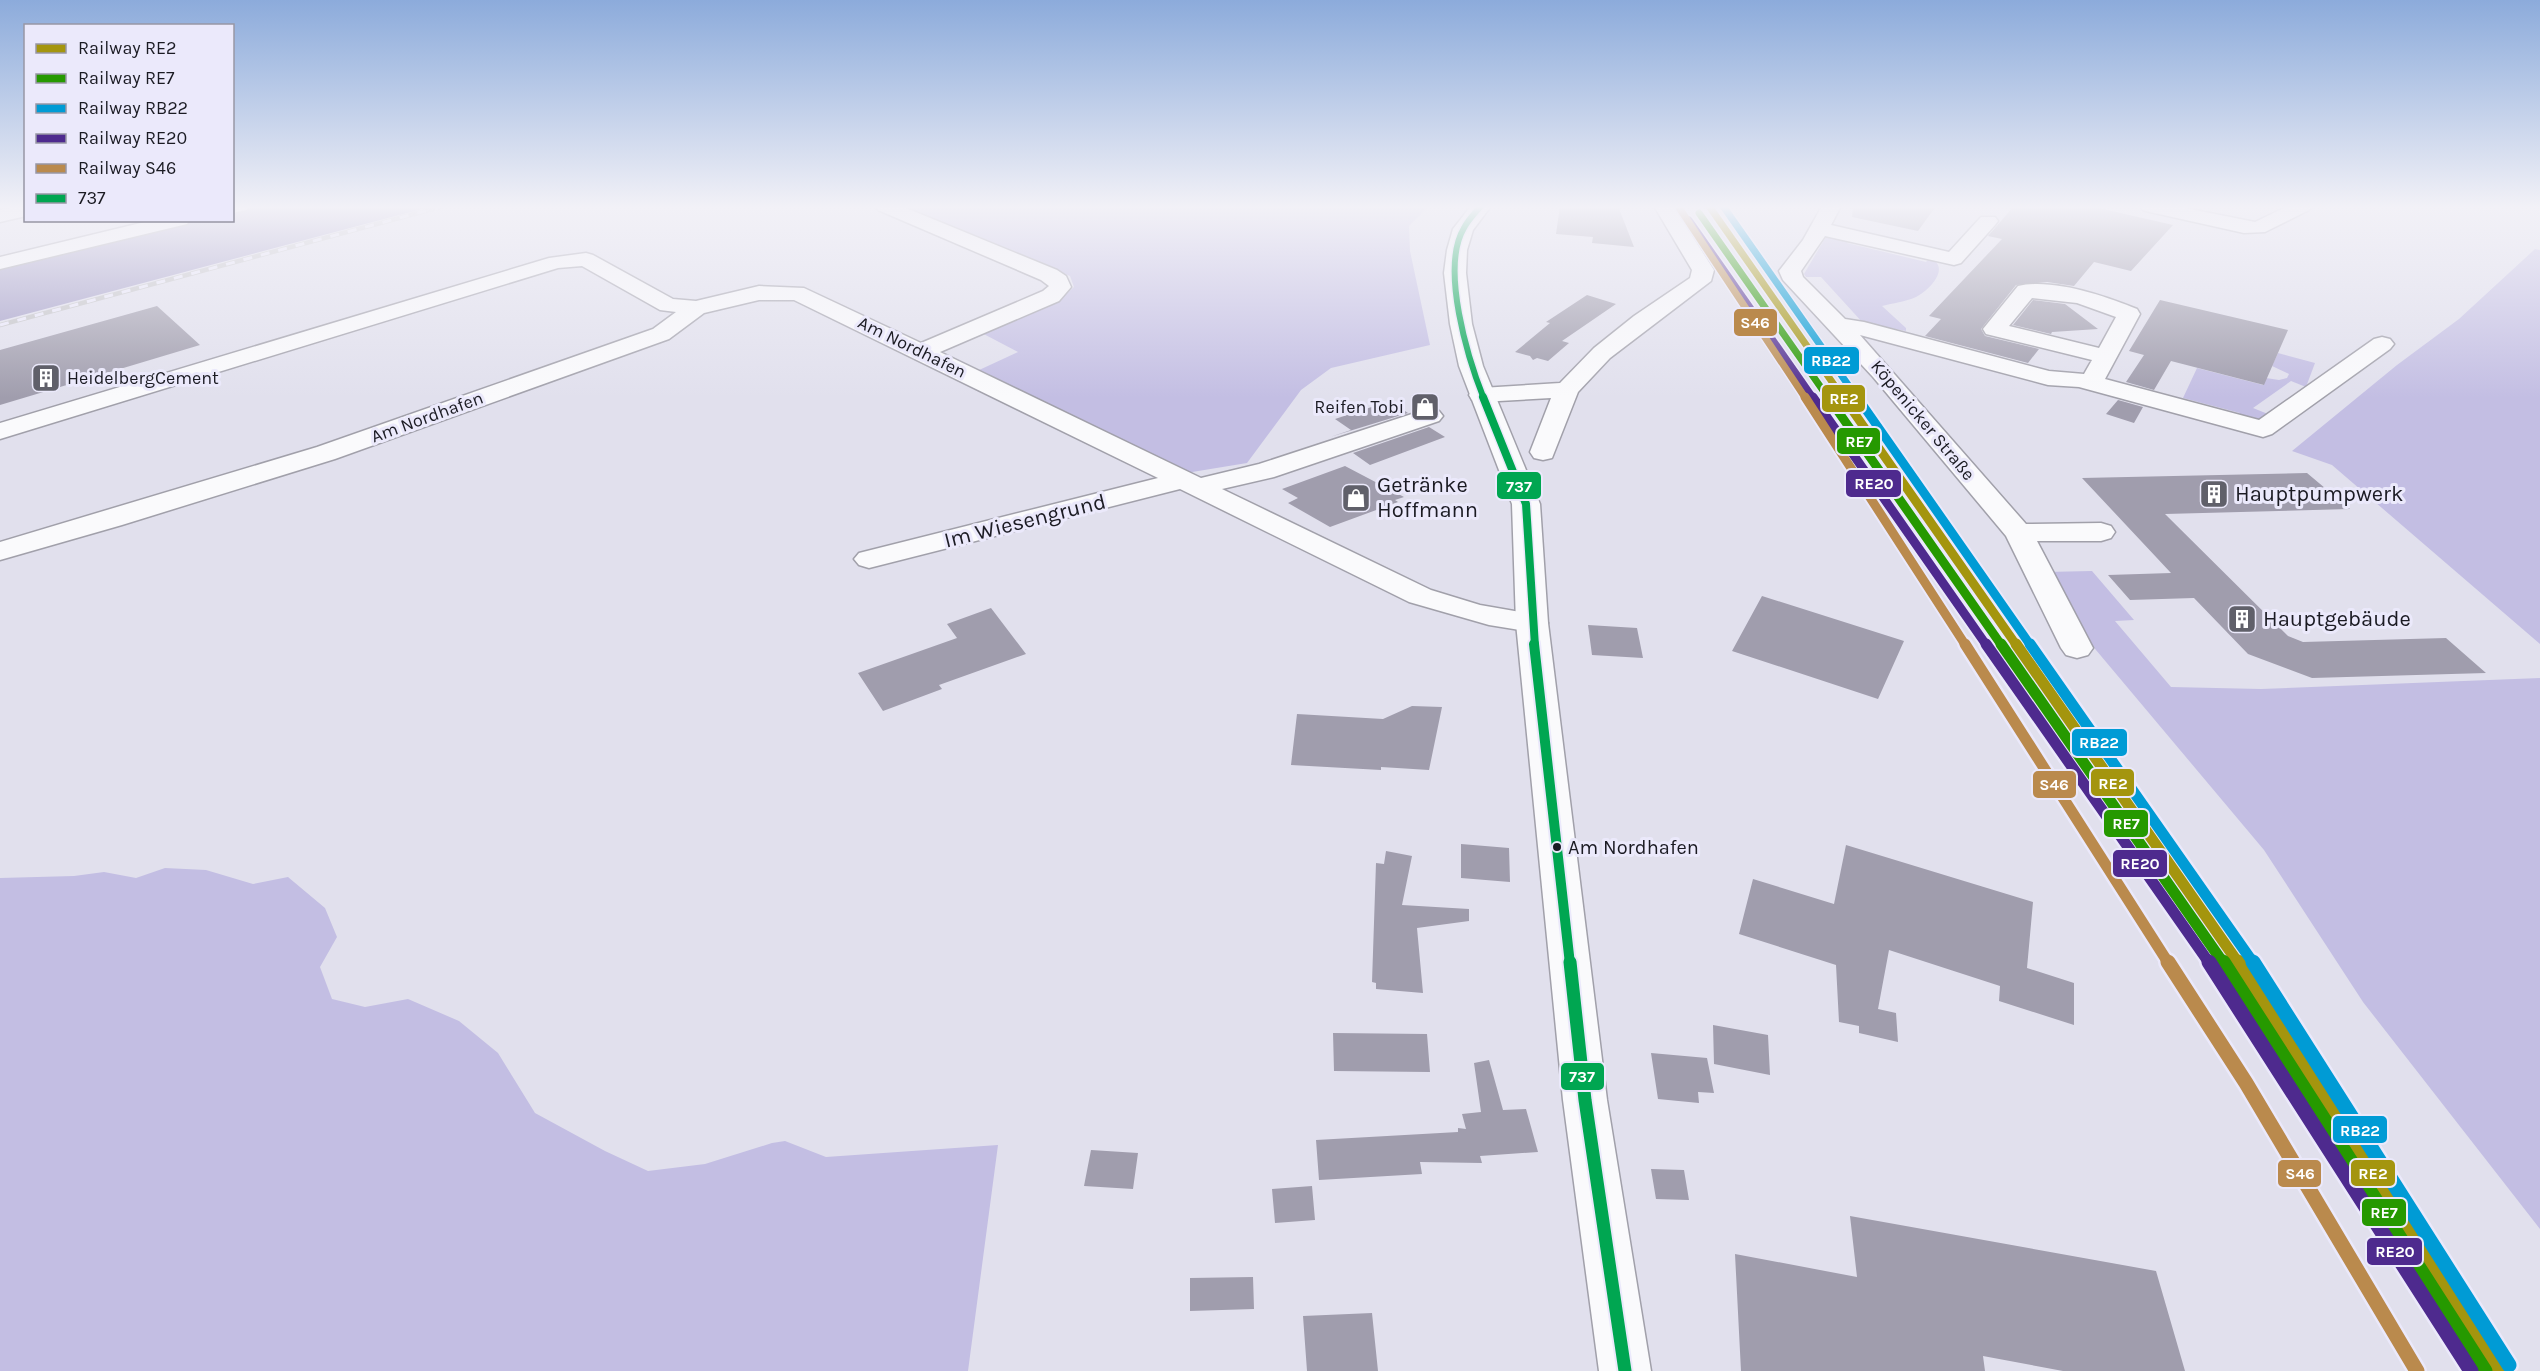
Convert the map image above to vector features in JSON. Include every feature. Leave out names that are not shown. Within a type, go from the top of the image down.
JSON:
[{"type":"street","points":[[0,430],[530,270]]},
{"type":"street","points":[[606,270],[668,305],[696,308]]},
{"type":"street","points":[[923,351],[1051,296],[1060,287],[1058,281],[1037,270]]},
{"type":"street","points":[[1455,270],[1464,338],[1471,366],[1526,504],[1532,622],[1585,1100],[1625,1371]]},
{"type":"street","points":[[1543,452],[1567,390],[1602,353],[1642,321],[1700,281],[1703,270]]},
{"type":"street","name":"Köpenicker Straße","points":[[1791,270],[1794,280],[1842,326],[1883,372],[2018,533],[2031,553],[2063,627],[2077,648]]},
{"type":"street","points":[[2091,383],[2106,357],[2129,314],[2094,300],[2055,291],[2026,291],[1994,329],[2106,357]]},
{"type":"street","name":"Am Nordhafen","points":[[0,551],[326,453],[661,334],[696,308],[759,293],[796,293],[923,351],[1420,596],[1470,613],[1501,620],[1532,622]]},
{"type":"street","points":[[1842,326],[1856,327],[2048,378],[2091,383],[2263,429],[2382,345]]},
{"type":"street","points":[[1481,395],[1567,390]]},
{"type":"street","name":"Im Wiesengrund","points":[[869,559],[1162,487],[1217,481],[1265,471],[1430,416]]},
{"type":"street","points":[[2018,533],[2101,532]]},
{"type":"shaded area","points":[[0,270],[192,270],[0,321]]},
{"type":"shaded area","points":[[1055,270],[1414,270],[1430,345],[1331,368],[1301,390],[1247,463],[1186,473],[977,371],[1018,352],[978,331],[1066,294],[1074,287],[1070,276]]},
{"type":"shaded area","points":[[1806,270],[1938,270],[1932,284],[1921,294],[1912,299],[1882,306],[1906,328],[1906,331],[1863,323],[1821,277],[1806,277],[1804,274]]},
{"type":"shaded area","points":[[2512,270],[2540,270],[2540,644],[2332,465],[2292,451],[2397,365],[2459,319]]},
{"type":"shaded area","points":[[2278,353],[2315,363],[2306,387],[2291,381],[2253,408],[2268,414],[2259,422],[2238,419],[2240,413],[2183,398],[2197,368],[2263,385],[2266,378],[2279,380],[2287,378],[2289,374],[2272,366]]},
{"type":"shaded area","points":[[2092,571],[2134,620],[2115,621],[2171,687],[2261,689],[2540,678],[2540,1229],[2363,1002],[2264,850],[2075,625],[2045,572]]},
{"type":"shaded area","points":[[165,868],[206,870],[253,884],[288,877],[325,908],[337,937],[320,967],[332,999],[365,1007],[408,999],[459,1021],[498,1053],[535,1113],[605,1151],[648,1171],[705,1164],[785,1141],[826,1157],[998,1145],[968,1371],[0,1371],[0,878],[74,876],[104,872],[136,878]]},
{"type":"building","points":[[1973,270],[2087,270],[2074,286],[2047,282],[2016,285],[1981,329],[1985,336],[2039,349],[2028,363],[1925,336],[1941,319],[1929,316]]},
{"type":"building","points":[[1587,295],[1616,304],[1562,341],[1569,343],[1548,361],[1537,358],[1533,360],[1530,356],[1515,352],[1550,323],[1546,322]]},
{"type":"building","points":[[2033,300],[2065,304],[2098,329],[2052,332],[2051,334],[2013,325]]},
{"type":"building","points":[[2160,300],[2288,330],[2264,385],[2171,361],[2154,390],[2126,382],[2144,355],[2129,351]]},
{"type":"building","name":"HeidelbergCement","points":[[157,306],[200,345],[0,405],[0,350]]},
{"type":"building","points":[[2118,400],[2143,407],[2134,423],[2106,414]]},
{"type":"building","points":[[1390,401],[1408,413],[1330,437],[1351,430],[1335,419]]},
{"type":"building","points":[[1429,427],[1445,437],[1370,465],[1353,453]]},
{"type":"building","points":[[1345,466],[1404,497],[1395,500],[1398,502],[1330,527],[1288,503],[1298,498],[1282,489]]},
{"type":"building","points":[[2307,473],[2350,509],[2165,514],[2288,636],[2303,642],[2446,638],[2486,673],[2312,678],[2248,654],[2194,598],[2130,600],[2108,575],[2171,573],[2082,478]]},
{"type":"building","points":[[1762,596],[1904,641],[1878,699],[1732,651]]},
{"type":"building","points":[[991,608],[1026,654],[939,685],[942,689],[883,711],[858,673],[957,638],[947,624]]},
{"type":"building","points":[[1588,625],[1637,628],[1643,658],[1592,655]]},
{"type":"building","points":[[1412,706],[1442,707],[1429,770],[1291,765],[1297,714],[1383,719]]},
{"type":"building","points":[[1461,844],[1509,848],[1510,882],[1461,878]]},
{"type":"building","points":[[1846,845],[2033,902],[2027,968],[2074,983],[2074,1025],[1999,1001],[2000,986],[1889,950],[1878,1009],[1896,1013],[1898,1042],[1859,1033],[1859,1026],[1839,1022],[1836,965],[1739,934],[1753,879],[1834,904]]},
{"type":"building","points":[[1386,851],[1412,856],[1402,905],[1469,909],[1469,921],[1417,928],[1423,993],[1376,989],[1376,983],[1372,982],[1376,863],[1384,864]]},
{"type":"building","points":[[1713,1025],[1768,1035],[1770,1075],[1714,1064]]},
{"type":"building","points":[[1333,1033],[1427,1034],[1430,1072],[1334,1071]]},
{"type":"building","points":[[1651,1053],[1707,1058],[1714,1093],[1698,1092],[1699,1103],[1658,1099]]},
{"type":"building","points":[[1489,1060],[1503,1110],[1526,1109],[1538,1152],[1480,1156],[1482,1163],[1420,1162],[1422,1174],[1319,1180],[1316,1140],[1458,1132],[1458,1128],[1466,1129],[1462,1114],[1481,1112],[1474,1063]]},
{"type":"building","points":[[1091,1150],[1138,1153],[1133,1189],[1084,1186]]},
{"type":"building","points":[[1651,1169],[1684,1170],[1689,1200],[1656,1199]]},
{"type":"building","points":[[1312,1186],[1315,1220],[1275,1223],[1272,1189]]},
{"type":"building","points":[[1850,1216],[2156,1271],[2185,1371],[2063,1371],[1983,1356],[1985,1371],[1741,1371],[1735,1254],[1857,1277]]},
{"type":"building","points":[[1253,1277],[1254,1309],[1190,1311],[1190,1278]]},
{"type":"building","points":[[1372,1313],[1378,1371],[1307,1371],[1303,1316]]},
{"type":"railway","points":[[0,325],[205,270]]},
{"type":"rail line","name":"S46","points":[[1720,270],[1857,476],[2246,1083],[2417,1371]]},
{"type":"rail line","name":"RE20","points":[[1724,270],[2232,995],[2471,1371]]},
{"type":"rail line","name":"RE7","points":[[1739,270],[2242,989],[2485,1371]]},
{"type":"rail line","name":"RE2","points":[[1754,270],[2252,982],[2499,1371]]},
{"type":"rail line","name":"RB22","points":[[1768,270],[2262,975],[2509,1365]]},
{"type":"transit line","name":"737","points":[[1455,270],[1461,324],[1471,366],[1526,504],[1532,623],[1585,1100],[1625,1371]]},
{"type":"place","name":"HeidelbergCement","points":[[46,378]]},
{"type":"place","name":"Reifen Tobi","points":[[1425,407]]},
{"type":"place","name":"Hauptpumpwerk","points":[[2214,494]]},
{"type":"place","name":"Getränke Hoffmann","points":[[1356,498]]},
{"type":"place","name":"Hauptgebäude","points":[[2242,619]]},
{"type":"place","name":"Am Nordhafen","points":[[1557,847]]}]
